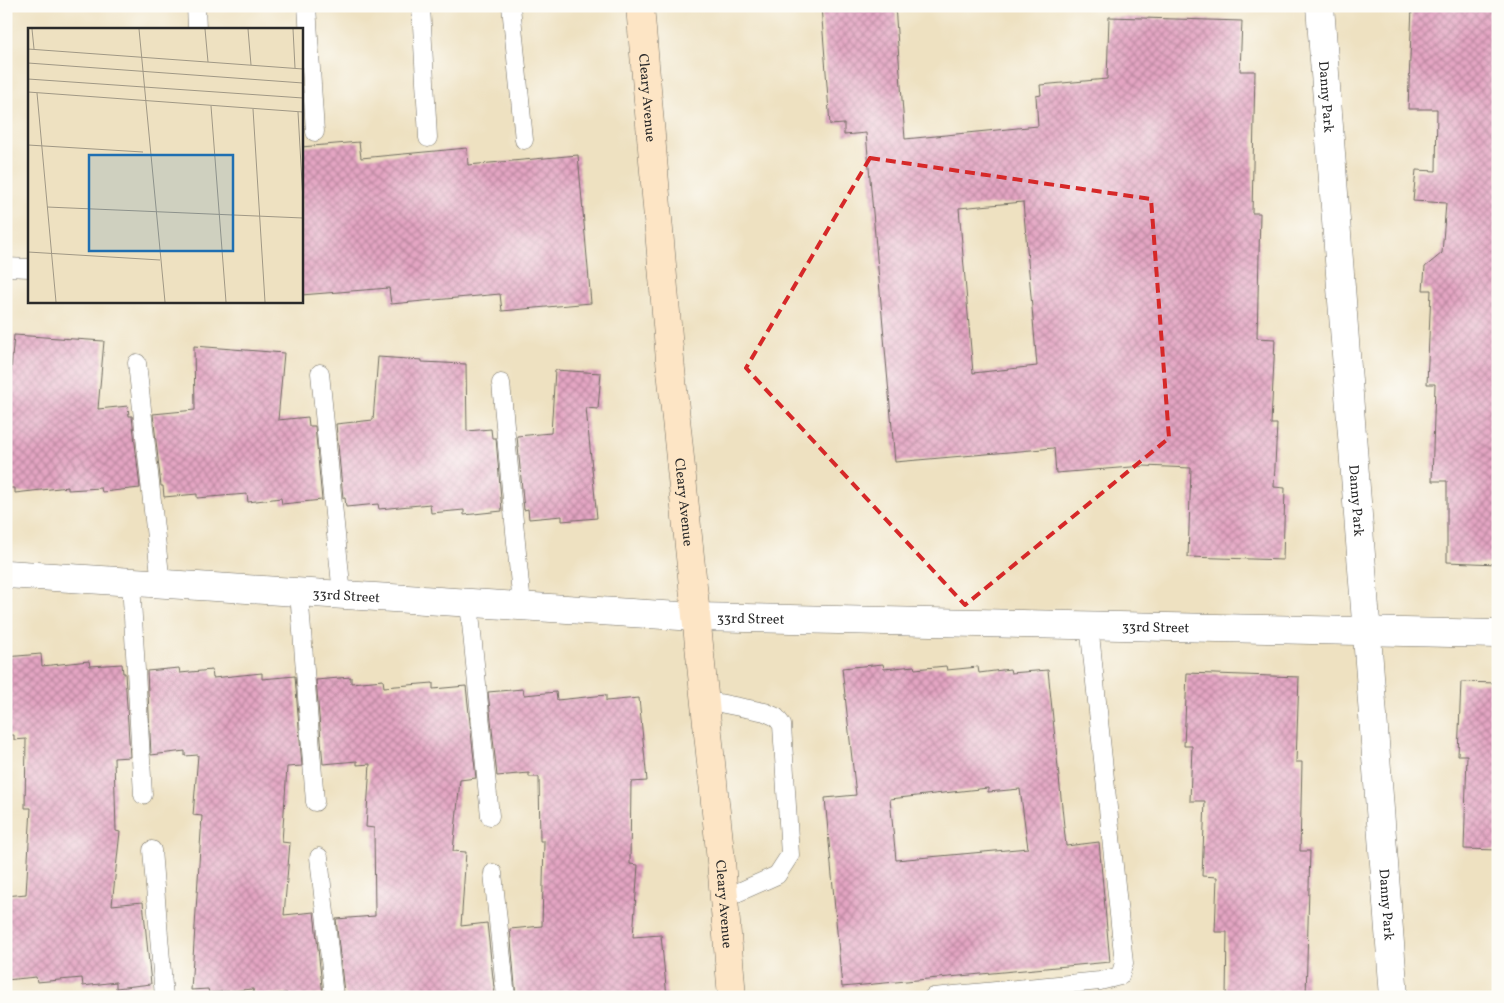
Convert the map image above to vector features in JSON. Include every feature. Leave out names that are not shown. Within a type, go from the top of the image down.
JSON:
[{"type":"street","name":"Cleary Avenue","points":[[640,6],[670,360],[724,899],[732,997]]},
{"type":"street","name":"Danny Park","points":[[1320,6],[1394,997]]},
{"type":"street","name":"33rd Street","points":[[6,574],[696,617],[1498,634]]},
{"type":"lane","points":[[196,6],[197,28]]},
{"type":"lane","points":[[307,6],[315,132]]},
{"type":"lane","points":[[421,6],[428,138]]},
{"type":"lane","points":[[511,6],[524,140]]},
{"type":"lane","points":[[6,267],[28,268]]},
{"type":"lane","points":[[136,363],[161,584]]},
{"type":"lane","points":[[320,373],[342,595]]},
{"type":"lane","points":[[501,384],[522,606]]},
{"type":"lane","points":[[131,582],[143,795]]},
{"type":"lane","points":[[299,592],[316,802]]},
{"type":"lane","points":[[470,603],[490,816]]},
{"type":"lane","points":[[933,997],[1100,981],[1120,976],[1124,963],[1089,624]]},
{"type":"lane","points":[[704,700],[765,712],[776,717],[782,725],[790,855],[777,874],[724,899]]},
{"type":"lane","points":[[152,850],[164,997]]},
{"type":"lane","points":[[319,857],[334,997]]},
{"type":"lane","points":[[493,873],[506,997]]},
{"type":"highlighted area","points":[[870,158],[1151,199],[1169,438],[965,605],[746,368]]},
{"type":"building","points":[[821,6],[895,6],[905,139],[1038,126],[1036,96],[1041,95],[1040,85],[1107,79],[1109,17],[1242,21],[1240,71],[1255,71],[1252,213],[1260,213],[1257,338],[1275,339],[1271,424],[1277,424],[1274,487],[1285,488],[1283,560],[1188,557],[1191,468],[1144,466],[1056,473],[1054,448],[895,462],[866,133],[844,135],[844,124],[830,125]],"holes":[[[1023,202],[1037,366],[973,373],[959,208]]]},
{"type":"building","points":[[1412,6],[1498,6],[1498,564],[1447,562],[1447,481],[1432,481],[1435,384],[1427,384],[1431,290],[1423,290],[1425,267],[1442,253],[1446,203],[1413,201],[1416,170],[1436,171],[1437,109],[1408,109]]},
{"type":"building","points":[[359,142],[361,158],[467,148],[468,165],[578,155],[591,303],[502,311],[500,294],[391,304],[389,288],[302,295],[302,147]]},
{"type":"building","points":[[14,335],[104,341],[98,409],[128,406],[129,416],[132,416],[140,488],[102,492],[101,488],[68,490],[68,487],[15,493],[15,488],[6,488],[6,404],[8,404]]},
{"type":"building","points":[[194,346],[284,353],[278,420],[308,417],[309,426],[315,426],[322,500],[282,504],[281,498],[248,502],[247,494],[197,498],[197,494],[164,497],[163,486],[161,486],[153,414],[195,410]]},
{"type":"building","points":[[378,357],[466,364],[467,431],[491,429],[492,438],[496,438],[502,511],[464,515],[464,510],[431,513],[430,504],[379,509],[378,504],[346,507],[345,498],[343,498],[336,424],[373,420]]},
{"type":"building","points":[[555,370],[601,373],[598,409],[586,408],[597,518],[562,521],[562,516],[529,519],[528,509],[524,510],[517,436],[551,433]]},
{"type":"building","points":[[41,654],[42,666],[89,661],[90,666],[122,664],[123,673],[125,673],[130,757],[114,758],[116,831],[120,832],[112,905],[143,902],[151,984],[116,988],[116,982],[83,986],[82,978],[37,982],[36,977],[6,980],[6,896],[26,894],[31,808],[25,808],[26,739],[14,740],[14,735],[6,735],[6,657]]},
{"type":"building","points":[[883,664],[884,669],[914,666],[915,669],[946,666],[947,670],[978,667],[979,673],[1010,669],[1011,673],[1048,670],[1066,846],[1099,842],[1110,962],[842,987],[825,798],[856,795],[842,668]],"holes":[[[988,788],[988,792],[1020,789],[1028,848],[896,860],[890,799]]]},
{"type":"building","points":[[179,668],[180,673],[212,670],[213,678],[262,673],[262,679],[295,676],[302,766],[287,767],[282,842],[290,843],[284,915],[314,912],[323,995],[287,997],[287,993],[254,996],[253,989],[209,993],[208,989],[191,990],[202,816],[193,815],[198,755],[185,756],[185,751],[151,755],[147,671]]},
{"type":"building","points":[[1187,673],[1299,677],[1296,762],[1302,762],[1300,851],[1310,851],[1306,997],[1226,997],[1227,932],[1215,932],[1217,877],[1202,876],[1205,801],[1190,801],[1192,746],[1184,746]]},
{"type":"building","points":[[351,677],[351,683],[383,680],[384,687],[433,683],[433,689],[466,686],[476,778],[460,780],[453,851],[466,852],[461,926],[487,923],[495,997],[346,997],[346,993],[344,993],[336,919],[375,916],[374,828],[366,827],[370,764],[357,765],[357,761],[323,764],[316,680]]},
{"type":"building","points":[[1461,682],[1498,683],[1498,850],[1464,849],[1467,755],[1458,755]]},
{"type":"building","points":[[523,689],[524,695],[556,692],[557,700],[606,695],[606,701],[639,698],[647,781],[631,782],[630,864],[638,865],[633,937],[661,935],[667,997],[516,997],[510,929],[542,926],[544,841],[540,841],[539,777],[529,777],[529,773],[497,776],[488,692]]}]
